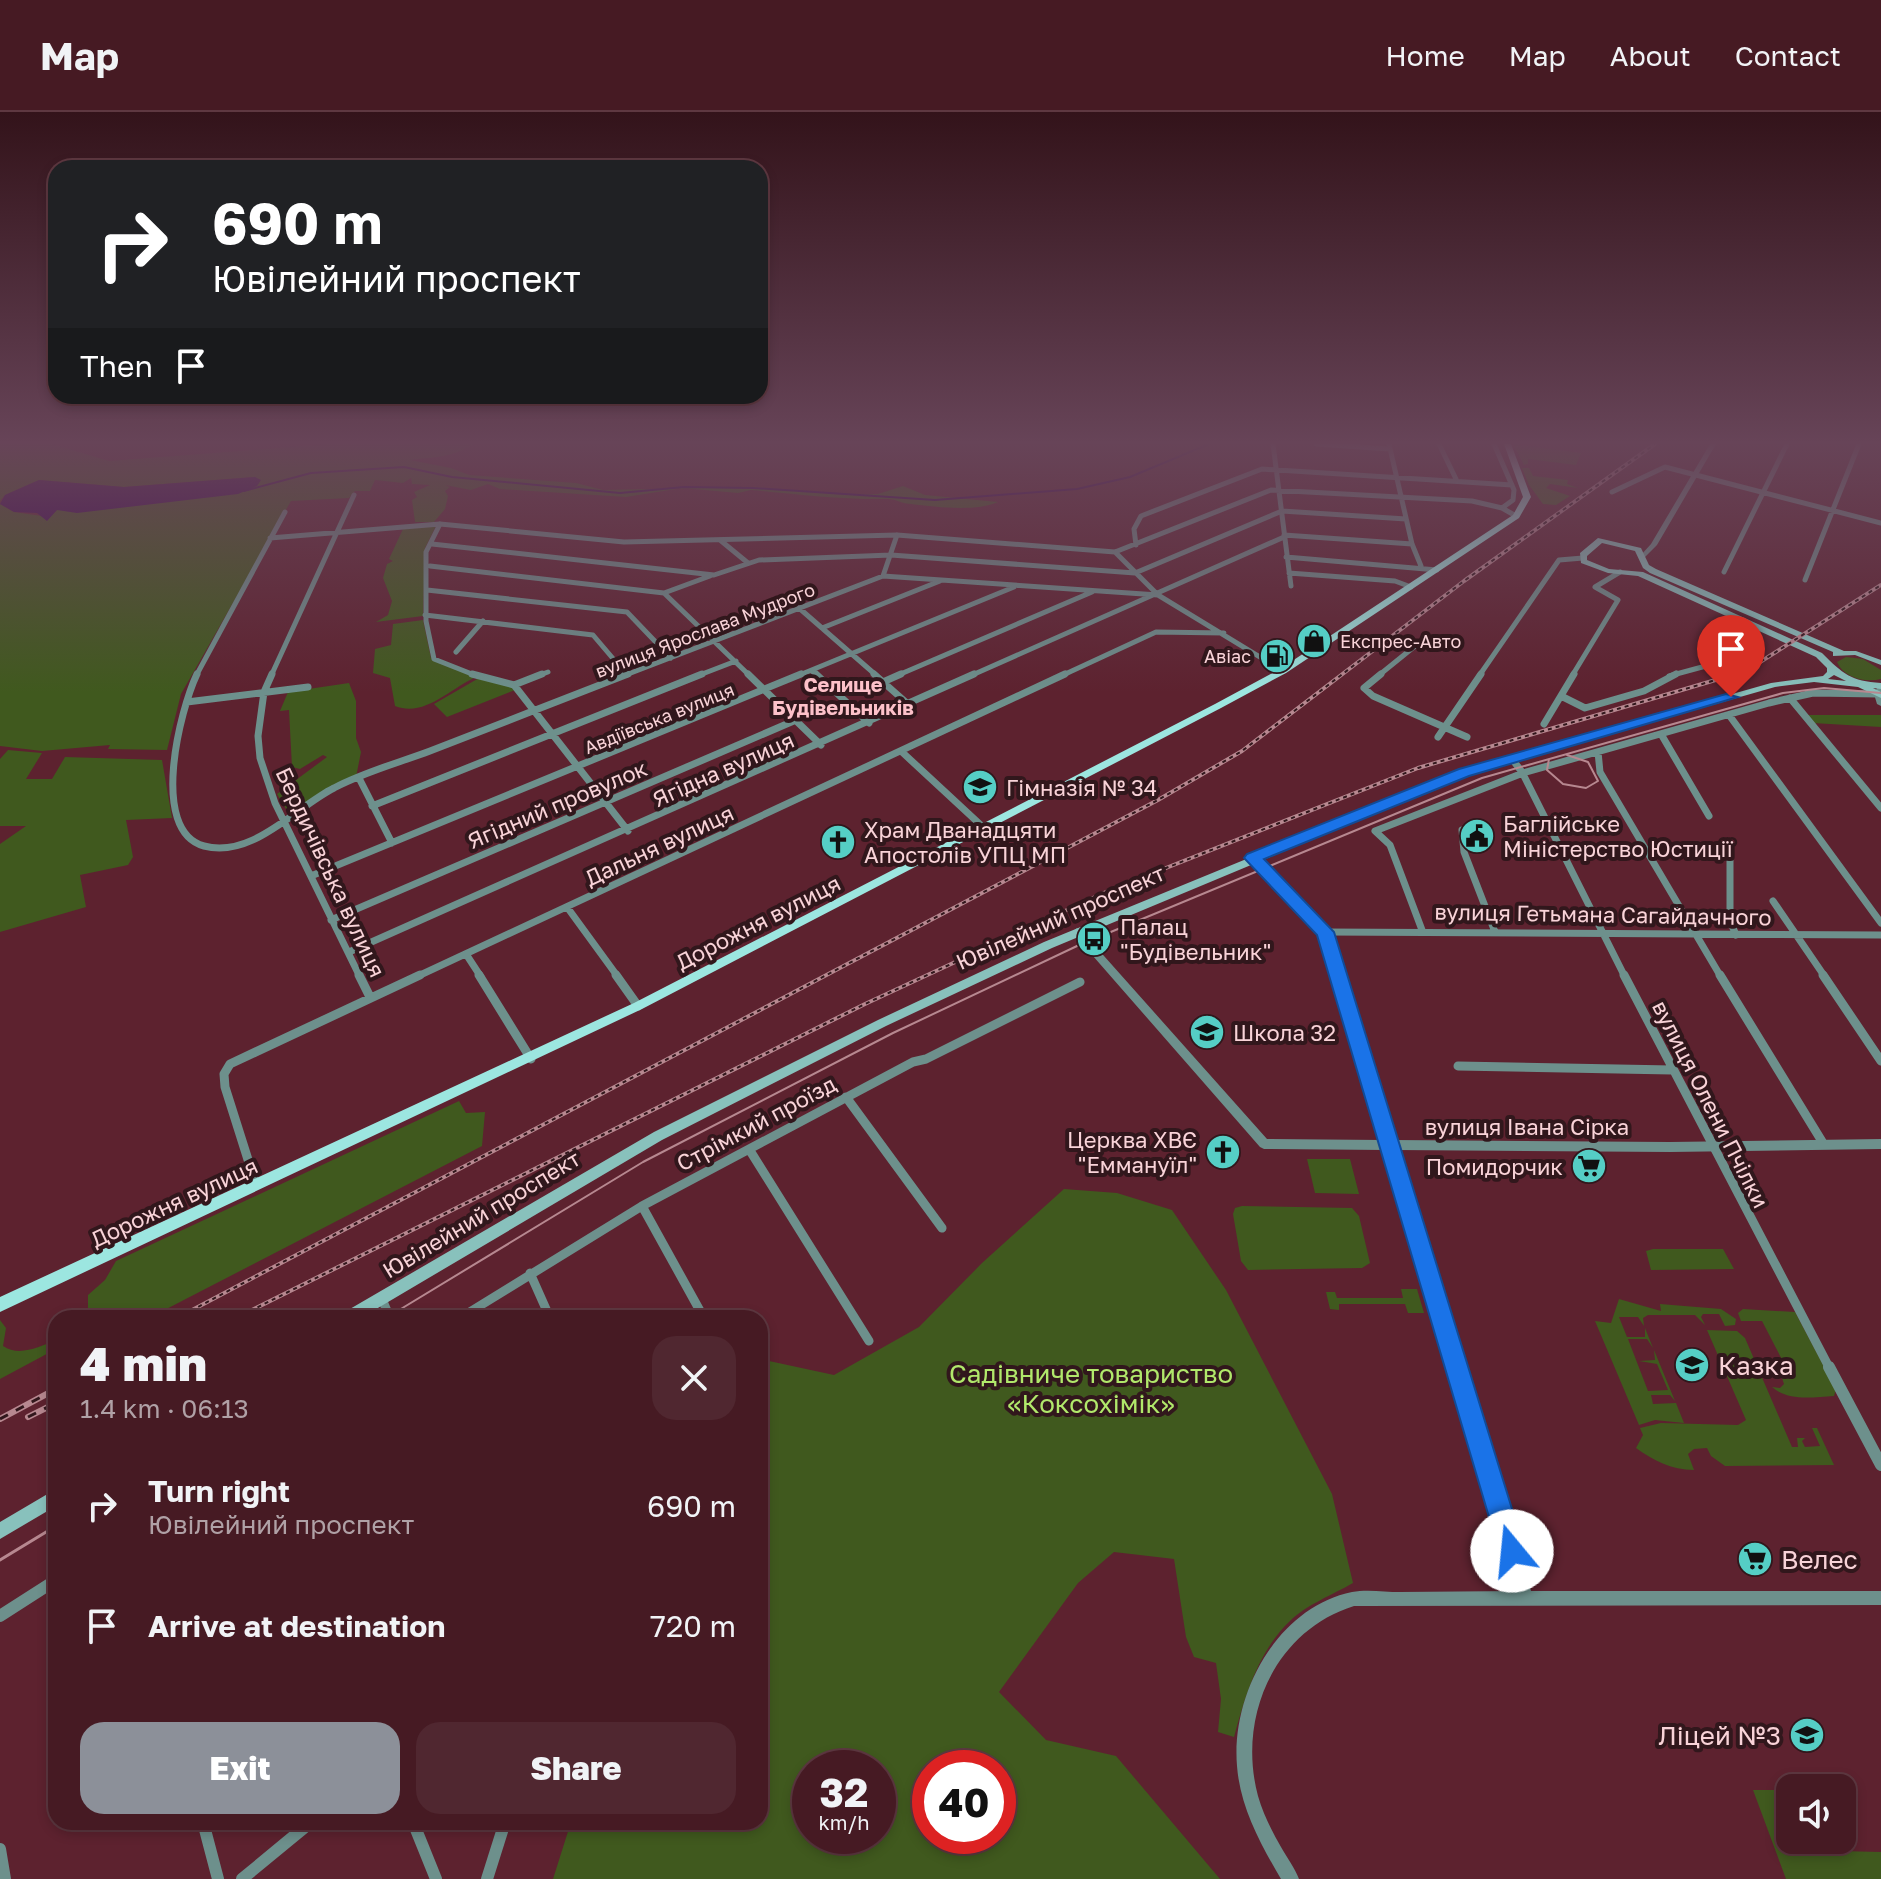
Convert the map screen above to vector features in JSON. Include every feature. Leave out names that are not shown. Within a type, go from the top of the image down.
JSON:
[{"type":"main road","name":"Дорожня вулиця","points":[[0,1305],[531,1059],[984,828],[1283,671],[1501,526]]},
{"type":"main road","points":[[1864,686],[1845,678],[1819,655],[1634,569],[1620,572],[1601,569],[1583,558],[1601,540],[1607,539],[1638,550],[1646,566],[1653,571],[1841,653],[1864,655],[1881,662]]},
{"type":"main road","points":[[1634,569],[1643,556]]},
{"type":"main road","points":[[1813,681],[1828,675],[1831,656],[1841,653]]},
{"type":"main road","points":[[1845,678],[1880,692]]},
{"type":"main road","name":"Ювілейний проспект","points":[[362,1310],[658,1136],[919,1005],[1077,932],[1425,787],[1512,759],[1774,685],[1813,681],[1864,686],[1880,692]]},
{"type":"main road","points":[[0,1531],[48,1502]]},
{"type":"street","name":"вулиця Ярослава Мудрого","points":[[277,526],[192,684],[172,755],[177,807],[185,831],[199,845],[216,846],[268,832],[333,788],[883,576],[1158,595]]},
{"type":"street","name":"Бердичівська вулиця","points":[[339,526],[264,692],[258,736],[260,758],[275,803],[287,821],[331,920],[370,997]]},
{"type":"street","points":[[270,538],[414,526]]},
{"type":"street","points":[[439,526],[426,552],[430,566],[425,615],[434,659],[479,677],[514,685],[548,672]]},
{"type":"street","points":[[465,526],[624,542],[897,535],[1115,552],[1184,526]]},
{"type":"street","points":[[1135,526],[1136,545]]},
{"type":"street","points":[[430,566],[664,593],[748,563],[891,555],[1135,573],[1245,526]]},
{"type":"street","points":[[1283,526],[1291,586]]},
{"type":"street","points":[[1408,526],[1421,566]]},
{"type":"street","points":[[1643,556],[1665,526]]},
{"type":"street","points":[[1724,572],[1746,526]]},
{"type":"street","points":[[1805,580],[1826,526]]},
{"type":"street","points":[[883,576],[897,535]]},
{"type":"street","points":[[1284,536],[1412,544]]},
{"type":"street","name":"Ягідна вулиця","points":[[349,952],[628,831],[1284,536]]},
{"type":"street","points":[[720,540],[748,563]]},
{"type":"street","points":[[432,544],[714,575]]},
{"type":"street","points":[[1115,552],[1158,595],[1283,671]]},
{"type":"street","points":[[1286,557],[1421,566],[1437,570]]},
{"type":"street","points":[[1438,737],[1559,560],[1583,558]]},
{"type":"street","points":[[1544,724],[1618,600],[1595,587],[1620,572]]},
{"type":"street","points":[[1289,573],[1395,581],[1411,587]]},
{"type":"street","points":[[822,628],[943,580]]},
{"type":"street","name":"Авдіївська вулиця","points":[[311,876],[1018,586]]},
{"type":"street","points":[[427,590],[627,612],[671,658]]},
{"type":"street","points":[[883,682],[1094,591]]},
{"type":"street","points":[[664,593],[821,745]]},
{"type":"street","points":[[799,608],[909,705]]},
{"type":"street","points":[[425,615],[593,635],[627,675]]},
{"type":"street","points":[[456,652],[483,621]]},
{"type":"street","name":"Дальня вулиця","points":[[256,1185],[225,1087],[226,1069],[370,997],[1156,632],[1224,633]]},
{"type":"street","points":[[1420,642],[1364,688],[1373,696],[1467,737]]},
{"type":"street","points":[[1561,696],[1585,708],[1644,691],[1670,676],[1728,660],[1732,649]]},
{"type":"street","points":[[372,806],[736,661]]},
{"type":"street","points":[[812,671],[869,723]]},
{"type":"street","points":[[514,685],[628,831]]},
{"type":"street","points":[[187,702],[308,687]]},
{"type":"street","points":[[1422,930],[1390,845],[1375,831],[1523,773],[1790,698],[1813,693],[1880,692]]},
{"type":"street","points":[[1790,698],[1881,808]]},
{"type":"street","points":[[1729,715],[1881,923]]},
{"type":"street","name":"Ягідний провулок","points":[[331,920],[796,720]]},
{"type":"street","points":[[1661,734],[1665,745],[1676,754],[1683,775],[1709,816]]},
{"type":"street","points":[[902,752],[984,828]]},
{"type":"street","points":[[1598,752],[1600,772],[1678,908],[1823,1143]]},
{"type":"street","name":"вулиця Олени Пчілки","points":[[1512,759],[1523,773],[1672,1070],[1881,1465]]},
{"type":"street","points":[[359,778],[392,843]]},
{"type":"street","points":[[1462,830],[1464,852],[1495,932]]},
{"type":"street","points":[[1252,858],[1325,932],[1526,1599]]},
{"type":"street","points":[[1730,859],[1730,921],[1736,935]]},
{"type":"street","points":[[1773,901],[1881,1061]]},
{"type":"street","points":[[567,907],[638,1006]]},
{"type":"street","name":"вулиця Гетьмана Сагайдачного","points":[[1325,932],[1422,930],[1881,935]]},
{"type":"street","name":"вулиця Івана Сірка","points":[[1077,932],[1264,1144],[1881,1144]]},
{"type":"street","points":[[466,954],[531,1059]]},
{"type":"street","name":"Стрімкий проїзд","points":[[472,1310],[642,1206],[846,1097],[1080,982]]},
{"type":"street","points":[[1458,1066],[1672,1070]]},
{"type":"street","points":[[846,1097],[942,1228]]},
{"type":"street","points":[[749,1149],[869,1341]]},
{"type":"street","points":[[642,1206],[700,1310]]},
{"type":"street","points":[[530,1273],[546,1310]]},
{"type":"street","points":[[382,1299],[387,1310]]},
{"type":"street","points":[[0,1616],[48,1585]]},
{"type":"street","points":[[1291,1879],[1271,1845],[1249,1793],[1243,1765],[1246,1715],[1267,1667],[1298,1626],[1340,1603],[1369,1599],[1881,1598]]},
{"type":"street","points":[[205,1830],[218,1879]]},
{"type":"street","points":[[242,1879],[301,1830]]},
{"type":"street","points":[[416,1830],[436,1879]]},
{"type":"street","points":[[487,1879],[502,1830]]},
{"type":"street","points":[[0,1849],[5,1879]]},
{"type":"green space","points":[[0,526],[276,526],[181,694],[167,750],[108,749],[110,745],[42,751],[0,746]]},
{"type":"green space","points":[[436,526],[425,548],[423,616],[376,622],[388,615],[392,601],[383,578],[387,564],[393,561],[389,559],[403,529]]},
{"type":"green space","points":[[423,620],[431,658],[476,677],[427,705],[406,709],[395,706],[390,678],[373,673],[375,649],[391,645],[393,624]]},
{"type":"green space","points":[[1846,657],[1863,659],[1881,670],[1881,679],[1862,680],[1845,672],[1837,662]]},
{"type":"green space","points":[[479,678],[511,685],[515,690],[447,717],[434,704]]},
{"type":"green space","points":[[349,683],[356,701],[356,738],[361,752],[356,777],[289,814],[277,794],[327,757],[323,755],[300,769],[292,767],[289,710],[280,711],[288,692]]},
{"type":"green space","points":[[1807,715],[1881,715],[1881,727],[1813,723]]},
{"type":"green space","points":[[8,750],[42,753],[26,779],[52,779],[65,757],[162,760],[172,818],[126,820],[133,857],[128,865],[80,875],[86,907],[0,932],[0,844],[26,826],[0,826],[0,759]]},
{"type":"green space","points":[[459,1101],[466,1113],[485,1112],[482,1146],[164,1310],[88,1310],[88,1295],[105,1280],[116,1261]]},
{"type":"green space","points":[[1307,1159],[1350,1159],[1359,1194],[1315,1193]]},
{"type":"green space","name":"Садівниче товариство «Коксохімік»","points":[[1064,1189],[1117,1193],[1172,1210],[1226,1290],[1332,1494],[1353,1583],[1304,1610],[1279,1633],[1254,1675],[1234,1737],[1218,1732],[1221,1699],[1216,1663],[1194,1657],[1186,1637],[1174,1559],[1114,1552],[1078,1583],[999,1692],[1046,1740],[1116,1756],[1220,1879],[553,1879],[568,1830],[768,1830],[768,1361],[834,1375],[919,1327],[982,1263]]},
{"type":"green space","points":[[1235,1208],[1352,1208],[1359,1216],[1370,1263],[1362,1268],[1248,1270],[1241,1261],[1233,1214]]},
{"type":"green space","points":[[1723,1249],[1734,1269],[1651,1270],[1646,1251]]},
{"type":"green space","points":[[1401,1289],[1417,1289],[1424,1313],[1408,1313],[1405,1304],[1339,1304],[1339,1310],[1330,1309],[1326,1292],[1335,1292],[1337,1298],[1403,1298]]},
{"type":"green space","points":[[1619,1299],[1661,1311],[1660,1304],[1721,1309],[1736,1319],[1735,1325],[1725,1326],[1719,1314],[1703,1314],[1701,1317],[1705,1325],[1695,1315],[1648,1315],[1643,1318],[1644,1326],[1638,1317],[1619,1317],[1627,1337],[1645,1337],[1645,1328],[1653,1348],[1647,1339],[1628,1339],[1648,1391],[1668,1390],[1657,1364],[1639,1361],[1655,1360],[1654,1350],[1675,1401],[1670,1395],[1651,1395],[1653,1404],[1676,1403],[1684,1423],[1655,1420],[1639,1425],[1595,1321],[1611,1323]]},
{"type":"green space","points":[[1743,1309],[1795,1312],[1836,1389],[1834,1396],[1794,1397],[1772,1387],[1780,1388],[1784,1384],[1782,1378],[1791,1377],[1762,1321],[1741,1321],[1738,1313]]},
{"type":"green space","points":[[0,1320],[6,1328],[3,1346],[9,1349],[22,1351],[48,1343],[48,1353],[0,1379]]},
{"type":"green space","points":[[1707,1330],[1737,1331],[1745,1338],[1792,1447],[1798,1447],[1797,1438],[1805,1438],[1802,1441],[1805,1447],[1820,1446],[1812,1428],[1817,1428],[1834,1465],[1725,1466],[1711,1456],[1707,1448],[1694,1449],[1688,1454],[1694,1470],[1686,1470],[1663,1464],[1636,1448],[1643,1435],[1640,1428],[1661,1423],[1738,1425],[1746,1420]]},
{"type":"green space","points":[[1753,1790],[1776,1790],[1776,1852]]},
{"type":"green space","points":[[1881,1852],[1881,1879],[1786,1879],[1777,1854]]},
{"type":"tram line","points":[[1549,759],[1783,693],[1824,688],[1881,693]]},
{"type":"tram line","points":[[1549,759],[1547,770],[1563,784],[1586,788],[1598,781],[1588,762],[1567,755]]},
{"type":"tram line","points":[[399,1310],[643,1162],[893,1033],[1077,946],[1482,778],[1549,759]]},
{"type":"tram line","points":[[0,1560],[48,1531]]},
{"type":"railway","points":[[192,1310],[1158,800],[1242,751],[1540,526]]},
{"type":"railway","points":[[252,1310],[865,1004],[1108,891],[1418,768],[1746,671],[1881,585]]},
{"type":"railway","points":[[0,1419],[48,1393]]},
{"type":"railway","points":[[28,1417],[48,1407]]},
{"type":"place","name":"Експрес-Авто","points":[[1314,641]]},
{"type":"place","name":"Авіас","points":[[1277,656]]},
{"type":"place","name":"Гімназія № 34","points":[[980,787]]},
{"type":"place","name":"Баглійське Міністерство Юстиції","points":[[1477,836]]},
{"type":"place","name":"Храм Дванадцяти Апостолів УПЦ МП","points":[[838,842]]},
{"type":"place","name":"Палац \"Будівельник\"","points":[[1094,939]]},
{"type":"place","name":"Школа 32","points":[[1207,1032]]},
{"type":"place","name":"Церква ХВЄ \"Еммануїл\"","points":[[1223,1152]]},
{"type":"place","name":"Помидорчик","points":[[1589,1166]]},
{"type":"place","name":"Казка","points":[[1692,1365]]},
{"type":"place","name":"Велес","points":[[1755,1559]]},
{"type":"place","name":"Ліцей №3","points":[[1807,1735]]},
{"type":"district","name":"Селище Будівельників","points":[[843,696]]},
{"type":"route","points":[[1512,1551],[1325,932],[1252,858],[1464,773],[1731,697]]}]
